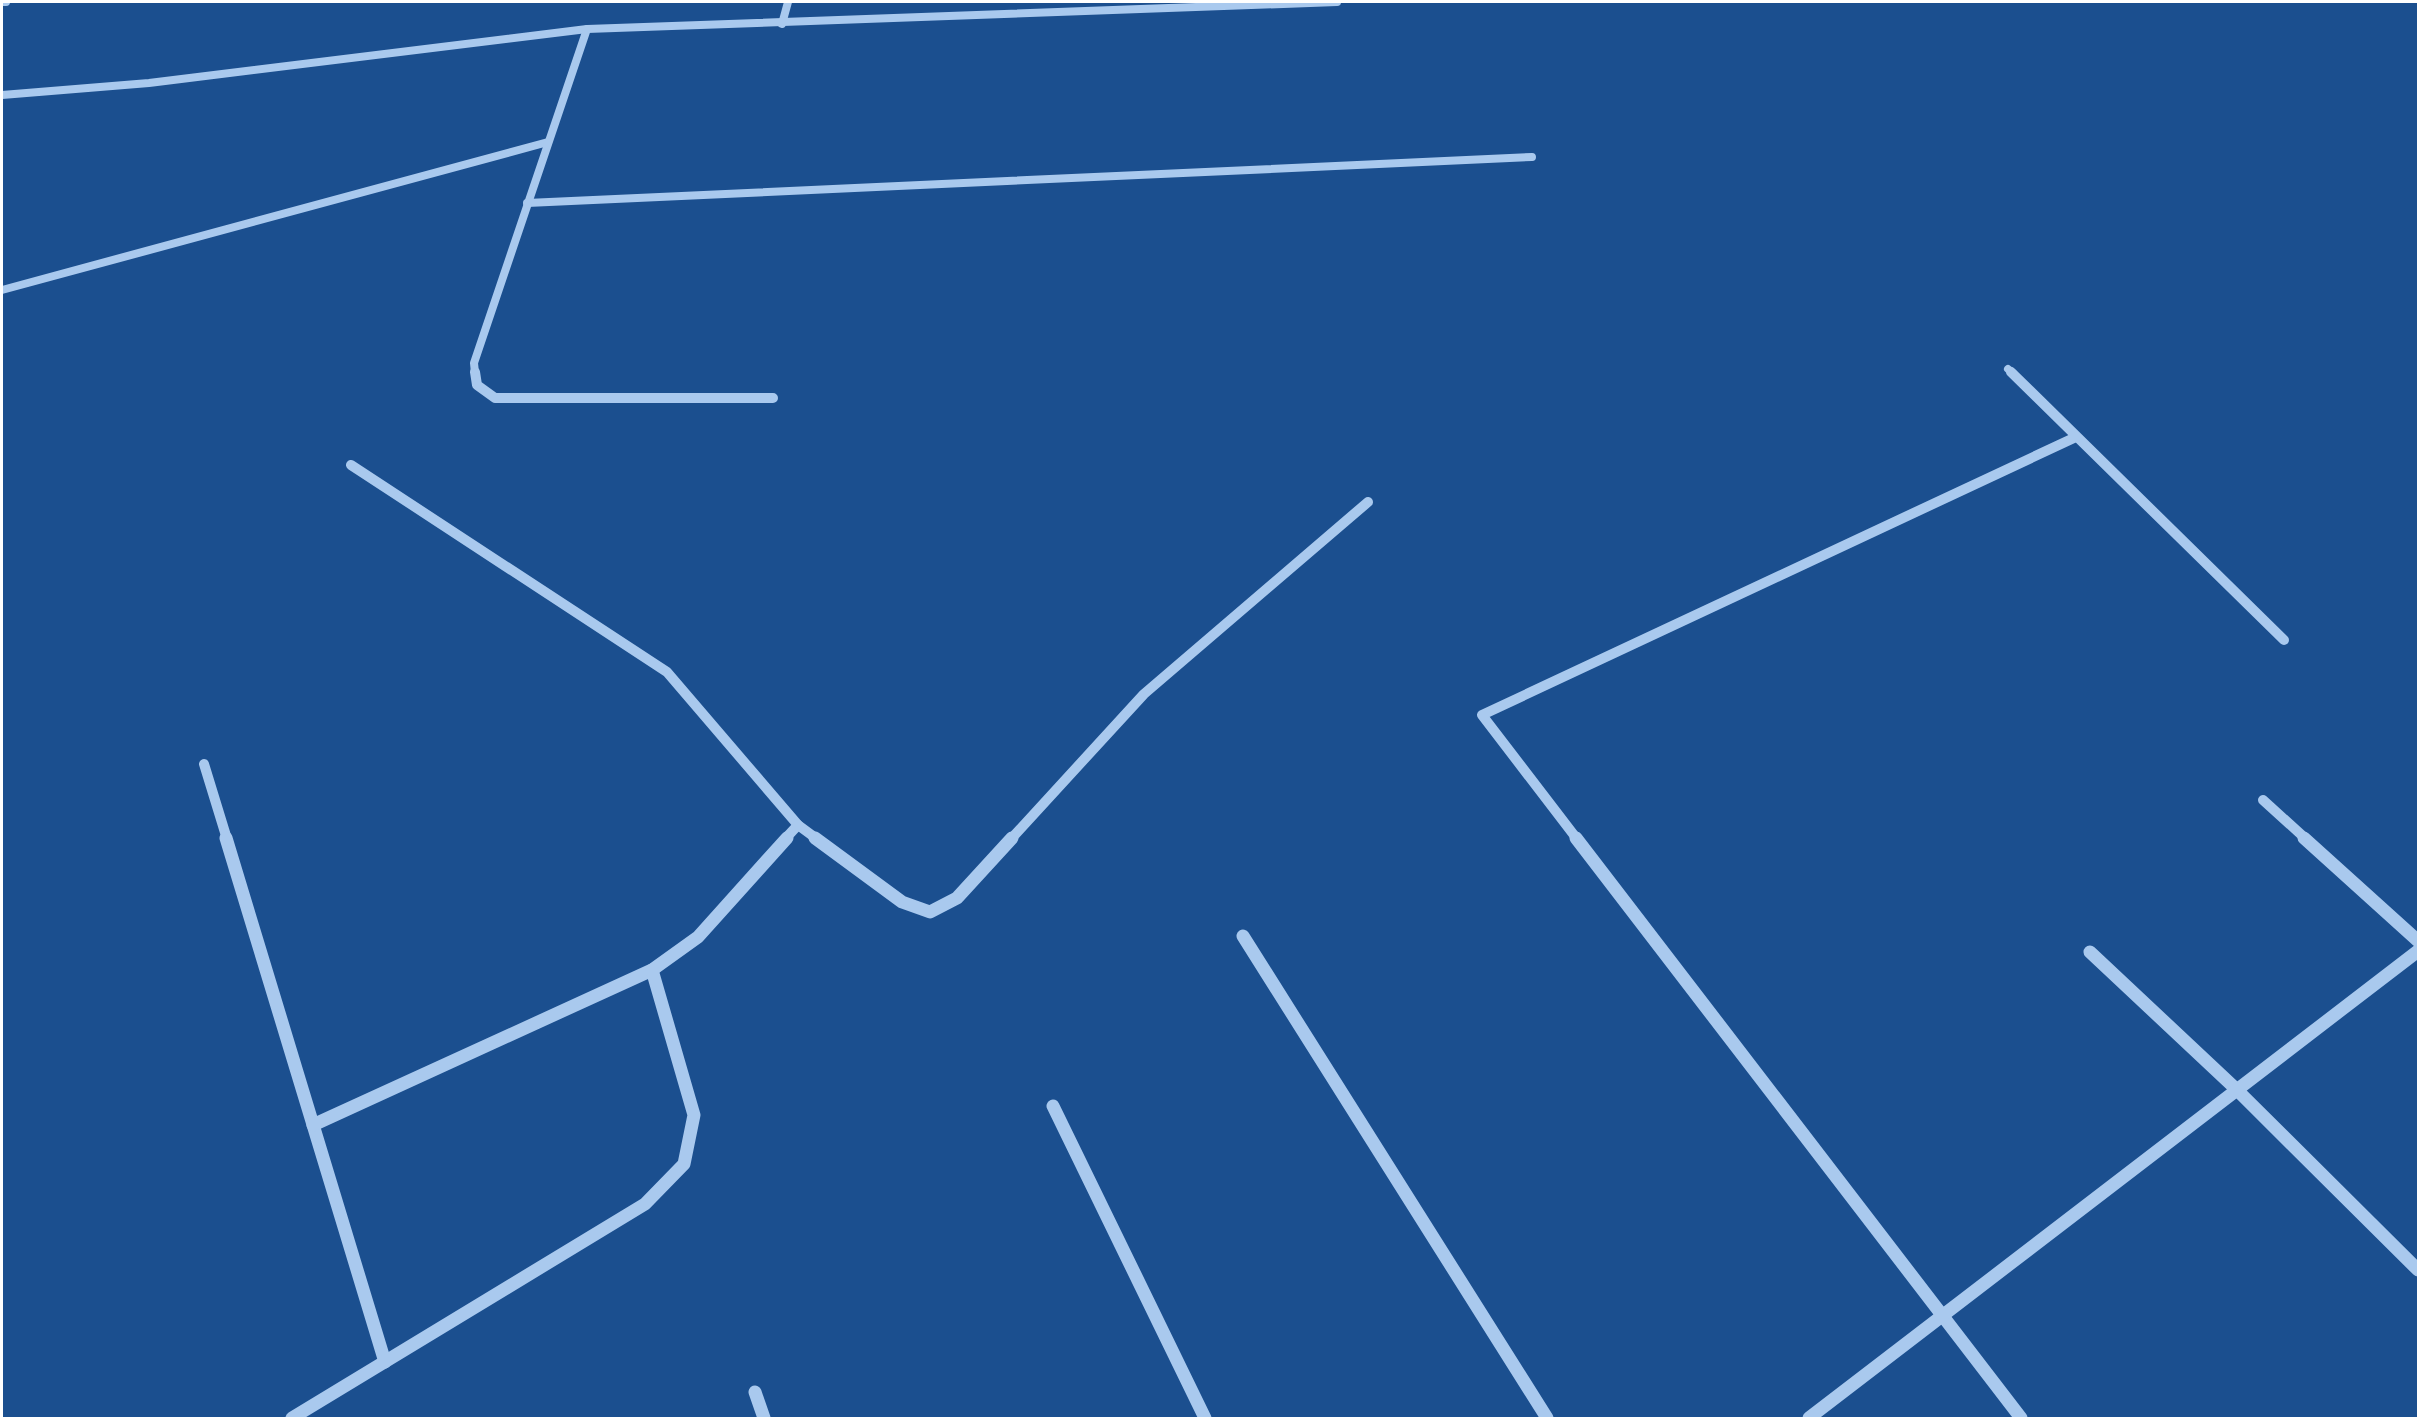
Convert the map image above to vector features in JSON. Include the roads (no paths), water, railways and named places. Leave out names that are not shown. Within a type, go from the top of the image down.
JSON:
[{"type":"street","points":[[782,24],[788,2]]},
{"type":"street","points":[[2,95],[96,91],[516,36],[587,29],[782,24],[989,11],[1177,4],[1337,2]]},
{"type":"street","points":[[587,29],[474,363],[477,385],[495,398],[774,398]]},
{"type":"street","points":[[2,290],[548,142]]},
{"type":"street","points":[[527,203],[1532,157]]},
{"type":"street","points":[[2008,369],[2284,640]]},
{"type":"street","points":[[2021,1419],[1482,715],[2076,437]]},
{"type":"street","points":[[351,465],[667,672],[798,825],[902,902],[930,912],[957,898],[1144,694],[1368,502]]},
{"type":"street","points":[[204,764],[385,1362]]},
{"type":"street","points":[[2263,800],[2418,941]]},
{"type":"street","points":[[313,1125],[652,970],[699,937],[798,825]]},
{"type":"street","points":[[1243,936],[1547,1419]]},
{"type":"street","points":[[1809,1419],[2418,951]]},
{"type":"street","points":[[2090,952],[2236,1089],[2418,1270]]},
{"type":"street","points":[[292,1419],[645,1204],[684,1164],[694,1115],[652,970]]},
{"type":"street","points":[[1053,1107],[1205,1419]]},
{"type":"street","points":[[755,1392],[764,1419]]}]
